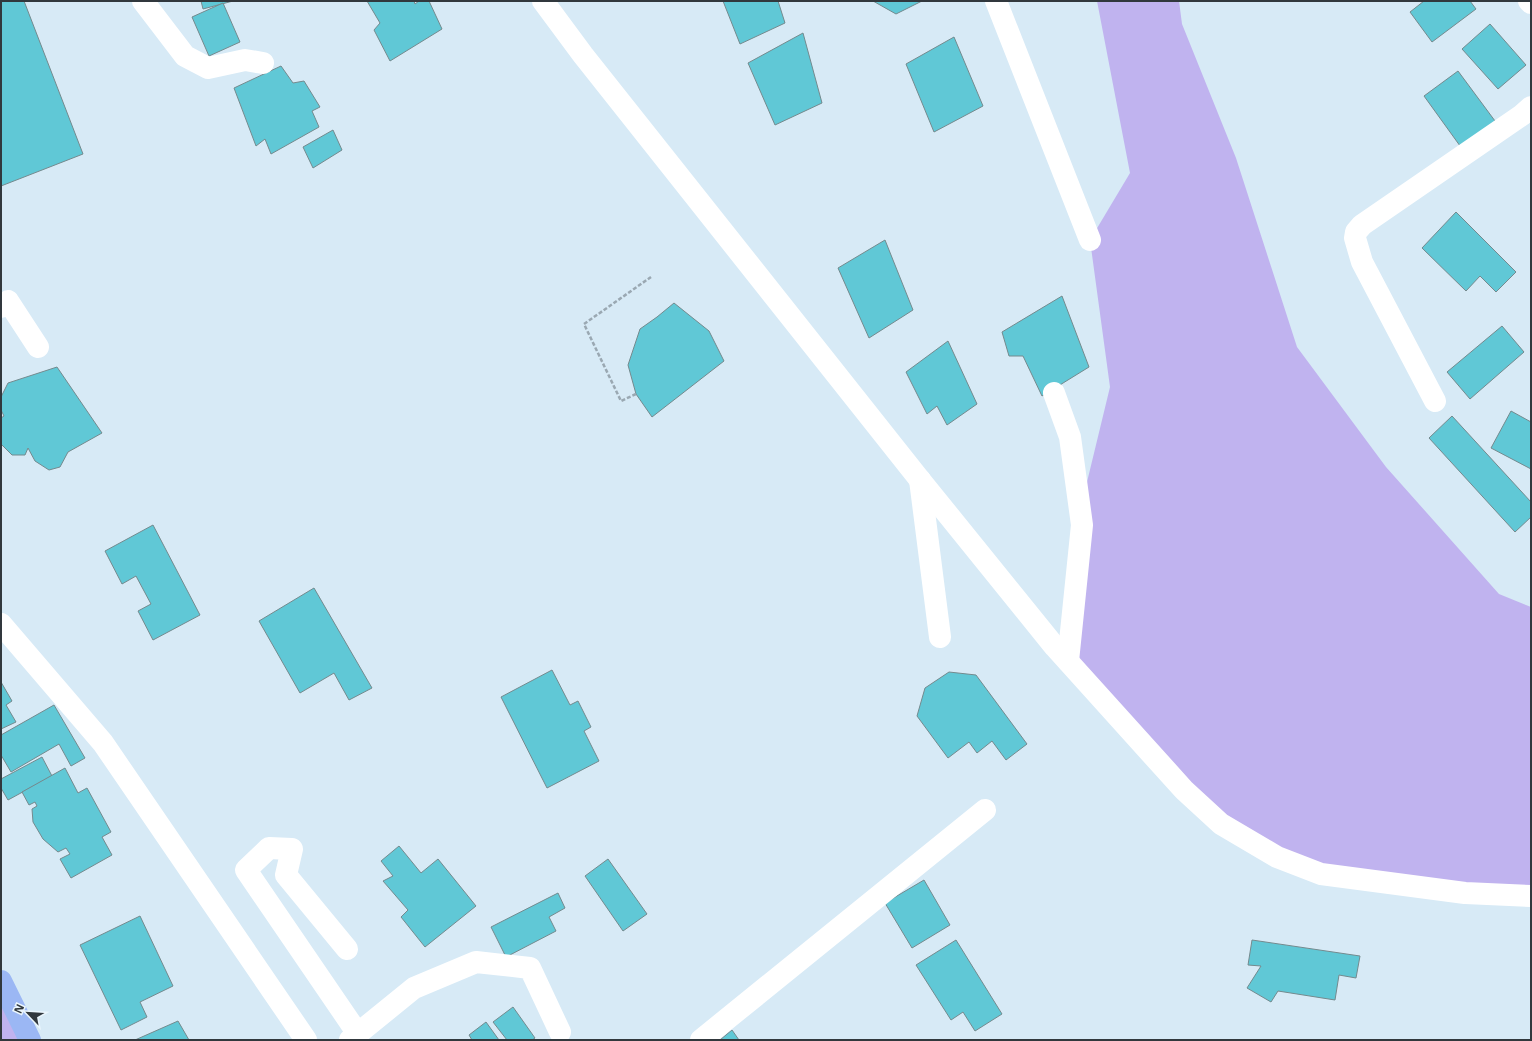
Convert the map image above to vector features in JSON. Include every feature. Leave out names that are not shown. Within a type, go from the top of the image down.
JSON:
[{"type":"highway","points":[[1,981],[30,1040]]},
{"type":"street","points":[[143,1],[185,56],[208,68],[244,60],[263,63]]},
{"type":"street","points":[[543,1],[583,55],[920,480],[1068,661],[1184,790],[1215,820],[1277,856],[1322,874],[1466,893],[1531,896]]},
{"type":"street","points":[[996,1],[1090,240]]},
{"type":"street","points":[[1435,401],[1362,262],[1355,238],[1356,232],[1362,225],[1522,115],[1531,107]]},
{"type":"street","points":[[1,307],[8,301],[38,347]]},
{"type":"street","points":[[1054,393],[1070,437],[1082,525],[1068,661]]},
{"type":"street","points":[[920,480],[940,637]]},
{"type":"street","points":[[1,624],[103,743],[306,1040]]},
{"type":"street","points":[[701,1040],[985,810]]},
{"type":"street","points":[[347,949],[286,875],[292,849],[269,848],[246,870],[354,1037],[414,988],[476,962],[530,968],[560,1032]]},
{"type":"path","points":[[636,394],[621,401],[584,324],[651,277]]},
{"type":"shaded area","points":[[1097,1],[1179,1],[1182,24],[1236,158],[1297,347],[1386,467],[1499,594],[1531,607],[1531,902],[1271,863],[1063,669],[1080,511],[1110,387],[1090,240],[1130,173]]},
{"type":"shaded area","points":[[1,981],[30,1040],[1,1040]]},
{"type":"building","points":[[1,1],[24,1],[83,154],[1,186]]},
{"type":"building","points":[[201,1],[233,1],[203,9]]},
{"type":"building","points":[[367,1],[414,1],[415,4],[419,1],[429,1],[442,29],[390,61],[374,30],[380,23]]},
{"type":"building","points":[[723,1],[778,1],[785,23],[740,44]]},
{"type":"building","points":[[873,1],[922,1],[896,14]]},
{"type":"building","points":[[1424,1],[1470,1],[1476,9],[1432,42],[1410,12]]},
{"type":"building","points":[[223,3],[240,42],[209,56],[192,17]]},
{"type":"building","points":[[1490,24],[1526,65],[1498,89],[1462,49]]},
{"type":"building","points":[[803,33],[822,103],[775,125],[748,63]]},
{"type":"building","points":[[954,37],[983,106],[934,132],[906,64]]},
{"type":"building","points":[[281,66],[293,83],[304,81],[320,107],[312,111],[319,127],[271,154],[265,139],[256,146],[234,88]]},
{"type":"building","points":[[1458,71],[1498,125],[1463,150],[1424,96]]},
{"type":"building","points":[[333,130],[342,150],[313,168],[303,147]]},
{"type":"building","points":[[1456,212],[1516,272],[1496,292],[1480,276],[1466,291],[1422,248]]},
{"type":"building","points":[[885,240],[913,310],[869,338],[838,268]]},
{"type":"building","points":[[1062,296],[1089,367],[1042,396],[1023,356],[1009,356],[1002,332]]},
{"type":"building","points":[[674,303],[709,331],[724,361],[652,417],[636,394],[628,365],[640,329]]},
{"type":"building","points":[[1502,326],[1524,352],[1470,399],[1447,372]]},
{"type":"building","points":[[948,341],[977,404],[947,425],[937,406],[927,414],[906,372]]},
{"type":"building","points":[[57,367],[102,433],[68,452],[60,467],[49,470],[35,461],[28,448],[25,455],[12,455],[1,444],[1,418],[4,416],[1,410],[1,397],[8,383]]},
{"type":"building","points":[[1511,411],[1531,422],[1531,469],[1491,448]]},
{"type":"building","points":[[1452,416],[1531,502],[1531,517],[1515,532],[1429,438]]},
{"type":"building","points":[[153,525],[200,615],[153,640],[138,611],[151,604],[136,576],[122,584],[105,551]]},
{"type":"building","points":[[314,588],[372,688],[349,700],[334,673],[300,693],[259,621]]},
{"type":"building","points":[[552,670],[570,705],[578,701],[591,727],[584,731],[599,761],[547,788],[501,697]]},
{"type":"building","points":[[949,672],[976,675],[1027,744],[1006,760],[992,741],[977,753],[969,742],[948,758],[917,716],[925,688]]},
{"type":"building","points":[[1,682],[12,701],[6,705],[16,722],[1,729]]},
{"type":"building","points":[[54,705],[85,758],[71,766],[59,744],[11,772],[1,755],[1,735]]},
{"type":"building","points":[[42,757],[52,776],[8,800],[1,788],[1,779]]},
{"type":"building","points":[[65,768],[78,793],[87,788],[111,832],[102,837],[112,855],[71,878],[60,859],[70,854],[66,848],[58,852],[43,839],[33,822],[32,809],[37,806],[35,802],[29,805],[22,792]]},
{"type":"building","points":[[399,846],[421,873],[438,859],[476,906],[425,947],[401,917],[408,910],[383,881],[393,876],[381,861]]},
{"type":"building","points":[[608,859],[647,914],[623,931],[585,876]]},
{"type":"building","points":[[924,880],[950,925],[912,948],[885,903]]},
{"type":"building","points":[[558,893],[565,908],[549,917],[556,931],[506,957],[491,927]]},
{"type":"building","points":[[140,916],[173,986],[140,1002],[147,1017],[121,1030],[80,945]]},
{"type":"building","points":[[956,940],[1002,1014],[975,1031],[963,1012],[951,1020],[916,965]]},
{"type":"building","points":[[1252,940],[1360,956],[1356,978],[1339,975],[1335,1000],[1278,991],[1271,1002],[1247,988],[1261,966],[1248,965]]},
{"type":"building","points":[[513,1007],[535,1038],[532,1040],[507,1040],[493,1022]]},
{"type":"building","points":[[178,1021],[189,1040],[135,1040]]},
{"type":"building","points":[[486,1022],[499,1040],[472,1040],[469,1035]]},
{"type":"building","points":[[732,1030],[739,1040],[720,1040]]}]
